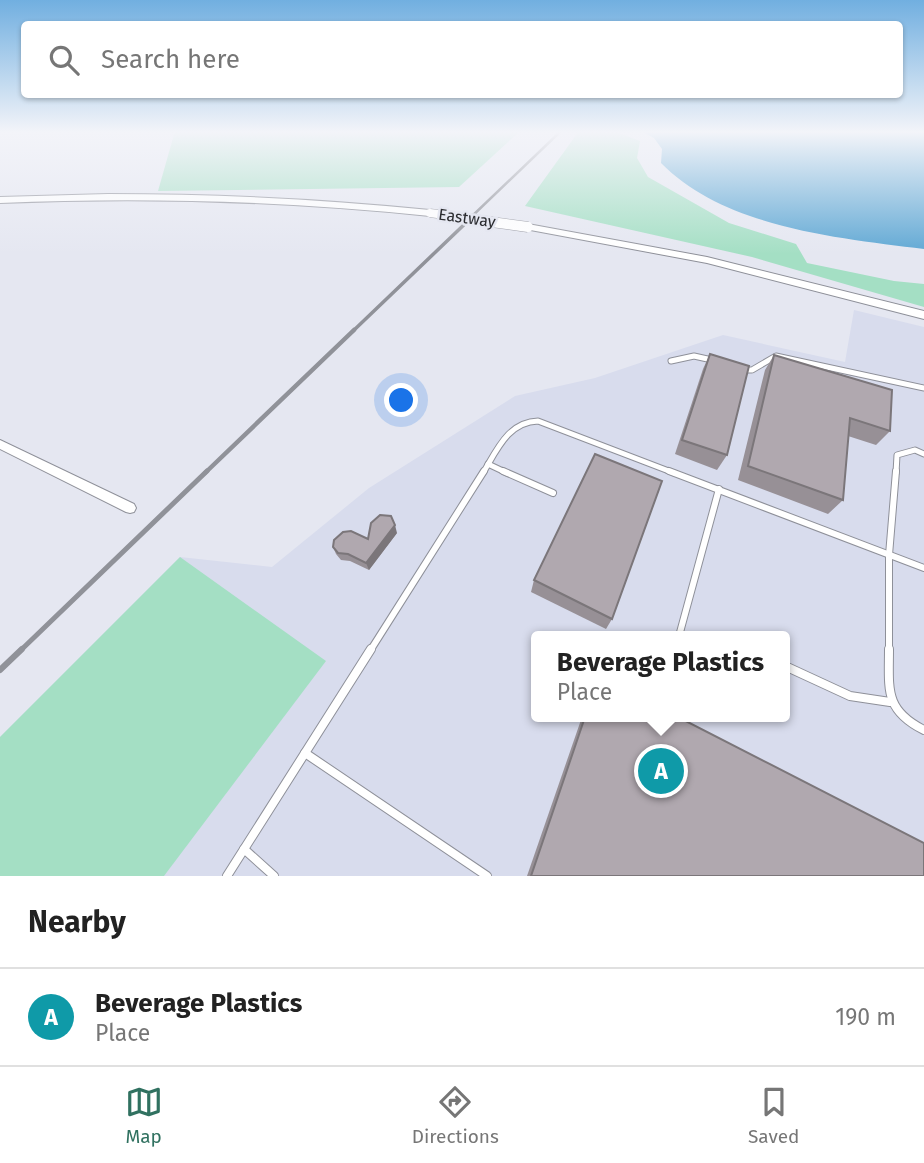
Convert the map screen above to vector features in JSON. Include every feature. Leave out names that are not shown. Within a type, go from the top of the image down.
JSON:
[{"type":"street","name":"Eastway","points":[[0,200],[91,195],[197,195],[284,199],[430,213],[528,227],[706,260],[924,316]]},
{"type":"street","points":[[0,444],[130,508]]},
{"type":"lane","points":[[671,361],[694,356],[717,361]]},
{"type":"lane","points":[[730,366],[752,370],[776,356],[924,388]]},
{"type":"lane","points":[[227,876],[488,464],[516,425],[526,420],[538,421],[924,568]]},
{"type":"lane","points":[[924,454],[915,450],[897,455],[889,555],[890,702],[898,715],[924,730]]},
{"type":"lane","points":[[488,464],[553,493]]},
{"type":"lane","points":[[679,631],[719,489]]},
{"type":"lane","points":[[790,668],[850,696],[890,702]]},
{"type":"lane","points":[[305,753],[487,876]]},
{"type":"lane","points":[[244,849],[274,876]]},
{"type":"shaded area","points":[[854,310],[924,327],[924,876],[0,876],[0,737],[180,557],[272,567],[369,488],[515,396],[595,378],[723,335],[845,362]]},
{"type":"green space","points":[[163,172],[475,172],[459,187],[158,191]]},
{"type":"green space","points":[[550,172],[645,172],[648,177],[729,223],[796,244],[807,263],[894,281],[924,284],[924,307],[752,257],[525,206]]},
{"type":"green space","points":[[180,557],[326,661],[164,876],[0,876],[0,737]]},
{"type":"water","points":[[671,172],[924,172],[924,249],[856,240],[784,226],[750,216],[687,185]]},
{"type":"building","points":[[710,354],[749,366],[727,455],[682,440]]},
{"type":"building","points":[[774,355],[892,390],[890,431],[850,418],[843,500],[748,466]]},
{"type":"building","points":[[595,454],[662,481],[612,619],[534,580]]},
{"type":"building","points":[[380,515],[391,516],[395,525],[366,563],[348,554],[338,553],[333,547],[334,540],[343,532],[351,531],[368,539],[371,523]]},
{"type":"building","points":[[583,722],[688,722],[924,843],[924,876],[531,876]]},
{"type":"railway","points":[[468,220],[518,172]]},
{"type":"railway","points":[[352,332],[470,219]]},
{"type":"railway","points":[[205,473],[354,330]]},
{"type":"railway","points":[[20,651],[207,471]]},
{"type":"railway","points":[[0,670],[22,649]]},
{"type":"place","name":"Beverage Plastics","points":[[661,771]]}]
